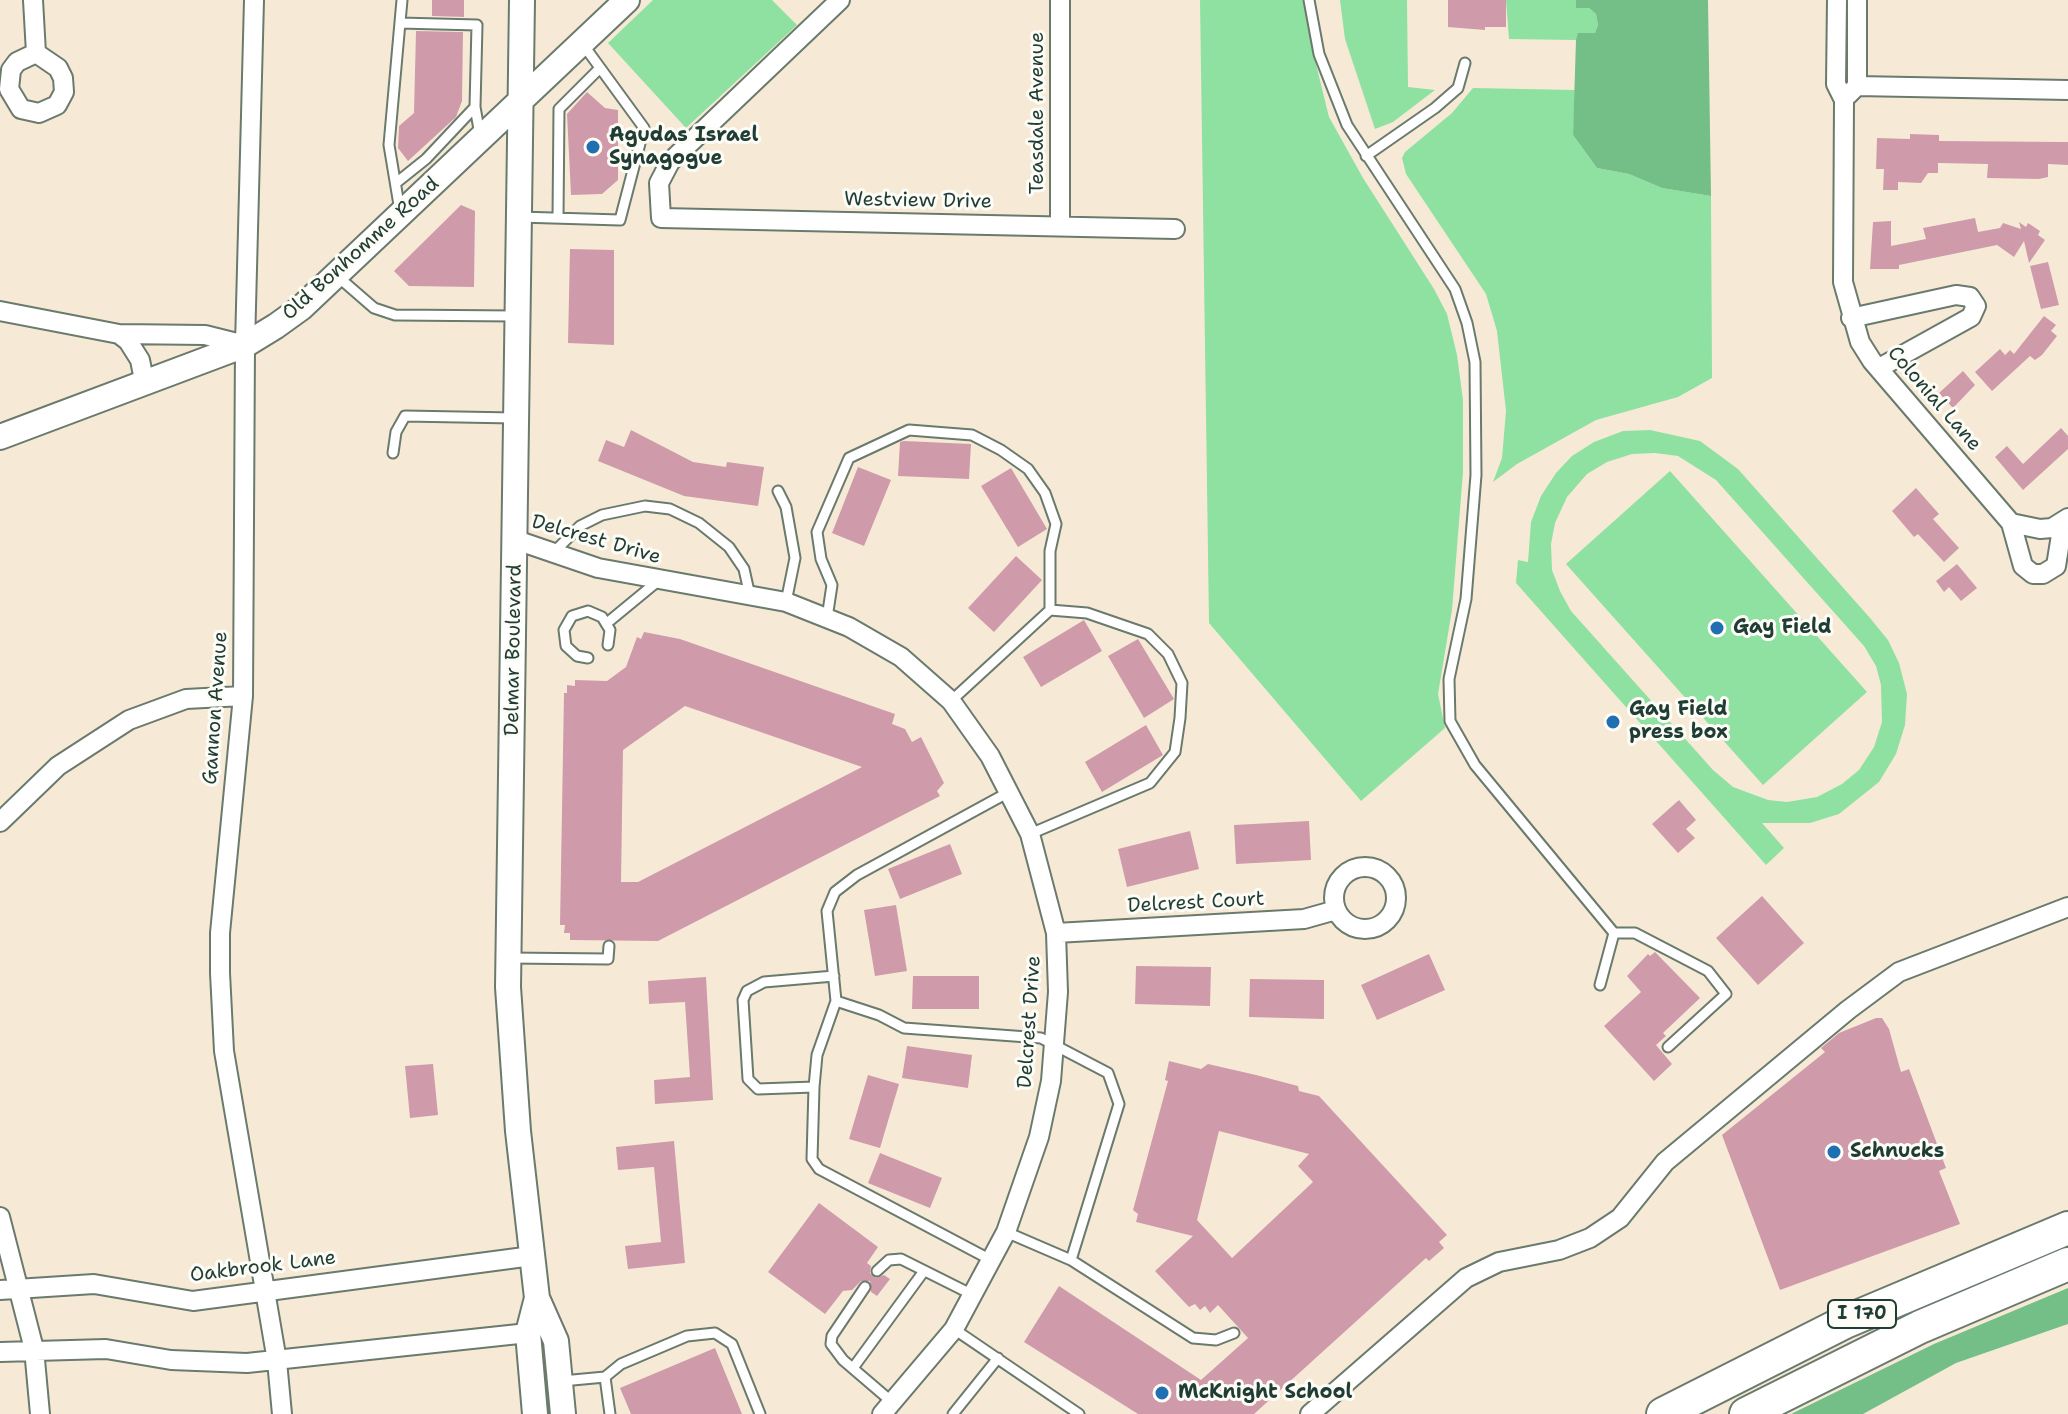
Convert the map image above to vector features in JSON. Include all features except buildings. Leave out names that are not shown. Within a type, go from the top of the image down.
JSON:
[{"type":"highway","name":"I 170","points":[[1663,1414],[1845,1322],[2068,1228]]},
{"type":"highway","name":"I 170","points":[[1746,1414],[1920,1327],[2068,1264]]},
{"type":"main road","name":"Delmar Boulevard","points":[[522,0],[508,958],[511,1056],[537,1298],[528,1333],[535,1414]]},
{"type":"main road","name":"Old Bonhomme Road","points":[[0,437],[245,345],[301,308],[627,0]]},
{"type":"main road","name":"Delmar Boulevard","points":[[537,1298],[552,1326],[563,1414]]},
{"type":"street","points":[[33,0],[36,53]]},
{"type":"street","name":"Gannon Avenue","points":[[254,0],[245,345],[243,696],[220,933],[220,984],[224,1051],[277,1361],[282,1414]]},
{"type":"street","name":"Westview Drive","points":[[840,0],[670,162],[659,183],[661,218],[1175,229]]},
{"type":"street","name":"Teasdale Avenue","points":[[1060,0],[1060,226]]},
{"type":"street","name":"Colonial Lane","points":[[1837,0],[1836,84],[1844,100],[1843,282],[1851,318],[1860,342],[1879,368],[2011,523],[2023,566],[2033,574],[2043,574],[2056,566],[2065,521],[2040,529],[2011,523]]},
{"type":"street","points":[[1844,100],[1857,86],[1857,0]]},
{"type":"street","points":[[1837,45],[1849,51],[1857,43]]},
{"type":"street","points":[[1857,86],[2068,90]]},
{"type":"street","points":[[1851,318],[1956,295],[1970,297],[1976,306],[1971,317],[1879,368]]},
{"type":"street","points":[[0,311],[119,334],[205,335],[245,345]]},
{"type":"street","points":[[119,334],[134,348],[145,385]]},
{"type":"street","name":"Delcrest Drive","points":[[516,540],[598,568],[786,602],[827,618],[901,657],[951,701],[990,756],[1030,834],[1056,933],[1055,1043],[1039,1137],[1006,1232],[954,1329],[887,1408]]},
{"type":"street","points":[[0,822],[58,766],[129,720],[186,699],[243,696]]},
{"type":"street","points":[[1310,1414],[1466,1278],[1499,1262],[1559,1250],[1590,1238],[1620,1218],[1665,1162],[1899,972],[2068,907]]},
{"type":"street","name":"Delcrest Court","points":[[1056,933],[1304,919],[1336,910]]},
{"type":"street","points":[[0,1217],[9,1289],[34,1349],[40,1414]]},
{"type":"street","name":"Oakbrook Lane","points":[[9,1289],[94,1284],[193,1301],[532,1256]]},
{"type":"street","points":[[0,1352],[106,1349],[201,1362],[277,1361],[528,1333]]},
{"type":"lane","points":[[400,215],[389,145],[402,0]]},
{"type":"lane","points":[[1309,0],[1319,54],[1332,93],[1366,156],[1455,289],[1467,323],[1475,362],[1476,475],[1466,599],[1449,679],[1450,721],[1475,765],[1614,933]]},
{"type":"lane","points":[[400,23],[477,25],[475,107],[480,138]]},
{"type":"lane","points":[[519,217],[620,220],[644,128],[581,43]]},
{"type":"lane","points":[[1366,156],[1435,108],[1458,88],[1465,63]]},
{"type":"lane","points":[[558,218],[559,109],[600,68]]},
{"type":"lane","points":[[396,183],[426,159],[475,107]]},
{"type":"lane","points":[[336,275],[374,308],[395,315],[518,316]]},
{"type":"lane","points":[[393,453],[396,432],[405,416],[517,418]]},
{"type":"lane","points":[[827,618],[832,585],[821,559],[817,532],[831,496],[849,458],[909,430],[972,435],[1028,469],[1045,493],[1056,524],[1050,551],[1050,610]]},
{"type":"lane","points":[[778,491],[786,507],[795,558],[786,602]]},
{"type":"lane","points":[[553,553],[580,526],[602,515],[645,506],[670,509],[699,523],[729,547],[744,569],[750,596]]},
{"type":"lane","points":[[607,623],[658,581]]},
{"type":"lane","points":[[951,701],[1050,610],[1087,613],[1148,634],[1168,654],[1182,683],[1175,752],[1150,783],[1030,834]]},
{"type":"lane","points":[[588,658],[577,656],[566,646],[564,630],[567,622],[588,611],[607,623]]},
{"type":"lane","points":[[607,623],[608,645]]},
{"type":"lane","points":[[992,1260],[819,1169],[812,1159],[814,1087],[817,1055],[836,1001],[827,911],[835,892],[857,875],[1009,792]]},
{"type":"lane","points":[[1600,985],[1614,933]]},
{"type":"lane","points":[[1614,933],[1635,933],[1708,971],[1726,994],[1668,1047]]},
{"type":"lane","points":[[508,958],[608,959],[609,946]]},
{"type":"lane","points":[[814,1087],[758,1089],[748,1079],[743,1000],[747,991],[764,982],[834,976]]},
{"type":"lane","points":[[836,1001],[879,1015],[904,1028],[1041,1038],[1108,1073],[1119,1104],[1071,1260]]},
{"type":"lane","points":[[1006,1232],[1071,1260],[1193,1338],[1216,1340],[1234,1333]]},
{"type":"lane","points":[[877,1271],[889,1260],[901,1259],[973,1295]]},
{"type":"lane","points":[[853,1368],[924,1271]]},
{"type":"lane","points":[[865,1287],[832,1336],[835,1352],[887,1408]]},
{"type":"lane","points":[[954,1329],[1079,1414]]},
{"type":"lane","points":[[560,1381],[605,1377],[621,1364],[687,1336],[715,1333],[732,1344],[760,1414]]},
{"type":"lane","points":[[953,1414],[998,1358]]},
{"type":"lane","points":[[605,1377],[610,1414]]},
{"type":"green space","points":[[653,0],[772,0],[797,25],[686,128],[608,43]]},
{"type":"green space","points":[[1200,0],[1306,0],[1311,44],[1329,117],[1363,178],[1434,289],[1447,314],[1457,355],[1463,400],[1463,472],[1452,610],[1438,694],[1445,728],[1361,801],[1209,623]]},
{"type":"green space","points":[[1340,0],[1407,0],[1408,87],[1435,90],[1393,122],[1375,129],[1345,39]]},
{"type":"green space","points":[[1506,0],[1576,0],[1576,8],[1589,8],[1596,14],[1598,25],[1595,33],[1576,40],[1509,39]]},
{"type":"green space","points":[[1576,0],[1708,0],[1711,196],[1662,188],[1629,174],[1597,168],[1573,135],[1576,40],[1578,33],[1595,33],[1598,25],[1596,14],[1589,8],[1576,8]]},
{"type":"green space","points":[[1473,88],[1575,90],[1573,135],[1597,168],[1629,174],[1662,188],[1711,196],[1712,378],[1678,397],[1596,420],[1517,464],[1493,482],[1502,458],[1506,411],[1497,331],[1486,294],[1406,174],[1402,158],[1405,152],[1452,113]]},
{"type":"green space","points":[[1650,430],[1700,441],[1738,469],[1870,618],[1888,640],[1899,663],[1907,694],[1905,725],[1896,754],[1879,782],[1839,814],[1810,823],[1762,823],[1784,848],[1766,865],[1516,583],[1518,560],[1528,562],[1531,522],[1541,496],[1556,473],[1572,456],[1594,442],[1623,431]],"holes":[[[1632,454],[1678,456],[1716,480],[1864,646],[1876,666],[1881,685],[1882,722],[1874,747],[1859,770],[1842,784],[1817,797],[1787,802],[1768,800],[1733,787],[1713,770],[1571,611],[1560,591],[1552,570],[1551,544],[1555,523],[1567,497],[1587,474],[1607,462]]]},
{"type":"green space","name":"Gay Field","points":[[1670,471],[1867,692],[1763,785],[1566,564]]},
{"type":"green space","points":[[2068,1288],[2068,1324],[1956,1363],[1863,1414],[1791,1414],[1934,1344]]},
{"type":"place","name":"Agudas Israel Synagogue","points":[[593,147]]},
{"type":"place","name":"Gay Field","points":[[1717,628]]},
{"type":"place","name":"Gay Field press box","points":[[1613,722]]},
{"type":"place","name":"Schnucks","points":[[1834,1152]]},
{"type":"place","name":"McKnight School","points":[[1162,1393]]}]
